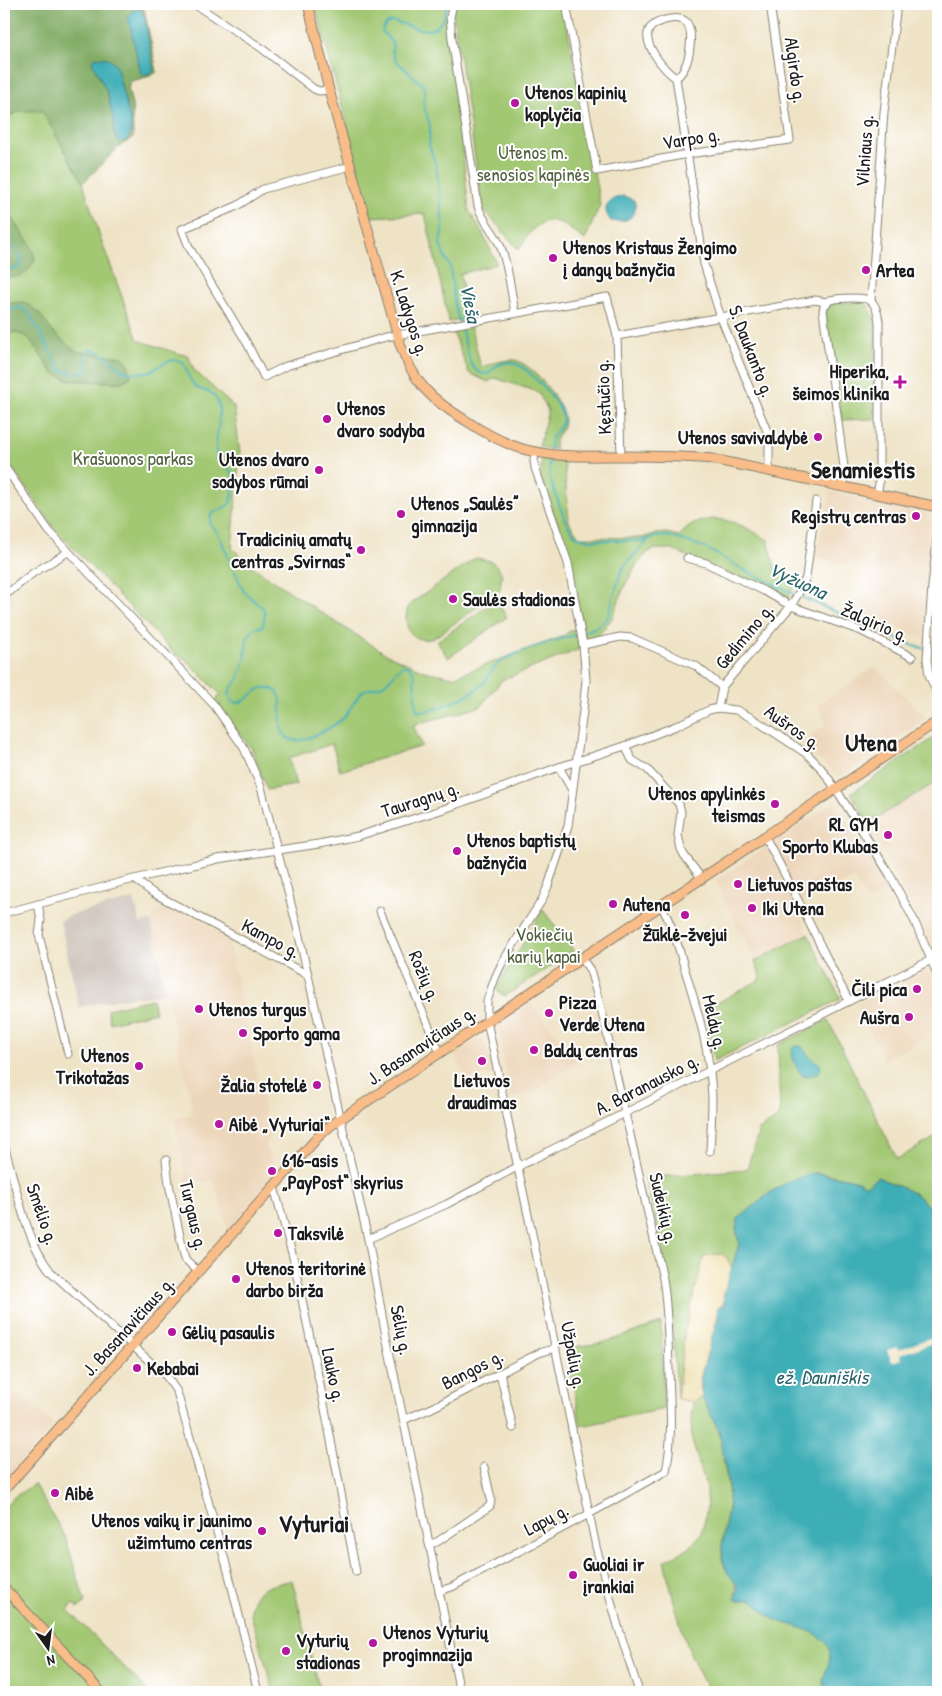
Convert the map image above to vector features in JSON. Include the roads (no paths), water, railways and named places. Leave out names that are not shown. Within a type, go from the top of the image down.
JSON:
[{"type":"main road","name":"K. Ladygos g.","points":[[308,4],[329,90],[397,335],[407,364],[423,388],[438,402],[491,436],[522,449],[558,455],[712,459],[938,507]]},
{"type":"main road","name":"J. Basanavičiaus g.","points":[[4,1490],[317,1138],[341,1118],[938,721]]},
{"type":"main road","points":[[4,1588],[101,1692]]},
{"type":"street","points":[[194,4],[260,46],[314,89],[320,91],[329,90]]},
{"type":"street","points":[[351,166],[263,189],[237,206],[182,229],[189,247],[247,343],[264,377],[286,366],[397,335],[515,313],[504,255],[499,243],[482,217],[478,206],[451,28],[450,17],[453,4]]},
{"type":"street","name":"Varpo g.","points":[[566,4],[597,171],[688,154],[790,140]]},
{"type":"street","name":"Algirdo g.","points":[[770,4],[790,140]]},
{"type":"street","name":"Vilniaus g.","points":[[871,300],[885,92],[897,4]]},
{"type":"street","points":[[679,19],[689,27],[690,47],[684,70],[676,78],[672,76],[657,58],[648,42],[648,36],[649,30],[654,25],[679,19]]},
{"type":"street","name":"S. Daukanto g.","points":[[676,78],[702,256],[721,318],[769,436],[769,470]]},
{"type":"street","name":"Kęstučio g.","points":[[515,313],[607,297],[617,336],[622,456]]},
{"type":"street","points":[[617,336],[815,300],[826,302],[837,298],[871,300],[876,310],[879,326],[879,484],[876,494]]},
{"type":"street","points":[[826,302],[822,310],[845,474],[843,486]]},
{"type":"street","name":"Užpalių g.","points":[[539,452],[534,458],[535,468],[563,547],[580,628],[586,680],[568,826],[542,900],[503,961],[495,978],[487,1002],[487,1021],[589,1514],[604,1580],[639,1692]]},
{"type":"street","name":"Kampo g.","points":[[4,466],[49,531],[214,705],[244,748],[266,800],[308,975]]},
{"type":"street","name":"Gedimino g.","points":[[718,708],[722,687],[792,605],[802,587],[806,576],[816,501]]},
{"type":"street","points":[[938,532],[927,659],[929,675],[938,695]]},
{"type":"street","points":[[4,596],[34,573],[68,552]]},
{"type":"street","name":"Žalgirio g.","points":[[687,558],[706,563],[792,605],[861,631],[912,657]]},
{"type":"street","points":[[582,642],[620,637],[632,638],[696,666],[722,687]]},
{"type":"street","name":"Tauragnų g.","points":[[4,914],[122,882],[218,859],[319,844],[367,833],[461,803],[559,766],[625,746],[676,726],[709,710],[718,708]]},
{"type":"street","name":"Aušros g.","points":[[718,708],[744,713],[807,754],[820,767],[890,875],[914,920],[938,976]]},
{"type":"street","points":[[625,746],[632,760],[647,769],[680,804],[681,812],[678,835],[681,849],[702,879]]},
{"type":"street","points":[[559,766],[572,791]]},
{"type":"street","points":[[765,837],[849,1001]]},
{"type":"street","name":"Kampo g.","points":[[134,879],[153,892],[308,975]]},
{"type":"street","points":[[38,904],[41,920],[39,935],[68,1054]]},
{"type":"street","name":"Meldų g.","points":[[661,906],[678,947],[695,1002],[710,1071],[712,1097],[710,1151]]},
{"type":"street","name":"Rožių g.","points":[[380,911],[440,1053]]},
{"type":"street","name":"A. Baranausko g.","points":[[368,1239],[447,1204],[517,1167],[931,960],[938,954]]},
{"type":"street","name":"Sudeikių g.","points":[[582,959],[590,970],[616,1067],[624,1114],[657,1249],[666,1298],[670,1418],[670,1455],[666,1471]]},
{"type":"street","name":"Sėlių g.","points":[[308,975],[368,1239],[460,1692]]},
{"type":"street","name":"Smėlio g.","points":[[4,1145],[30,1235],[42,1262],[167,1377],[176,1392],[228,1571],[258,1692]]},
{"type":"street","name":"Turgaus g.","points":[[166,1160],[169,1184],[184,1255],[186,1260],[198,1272]]},
{"type":"street","name":"Lauko g.","points":[[274,1187],[293,1257],[327,1418],[356,1572]]},
{"type":"street","name":"Bangos g.","points":[[404,1420],[432,1408],[539,1353],[556,1348]]},
{"type":"street","points":[[500,1373],[514,1428]]},
{"type":"street","points":[[429,1544],[437,1542],[490,1506],[491,1499],[484,1467]]},
{"type":"street","name":"Lapų g.","points":[[439,1591],[589,1514],[666,1471]]},
{"type":"water","points":[[141,9],[145,19],[154,71],[145,75],[141,73],[128,18],[133,10]]},
{"type":"water","points":[[95,57],[108,58],[116,65],[131,123],[128,139],[122,142],[118,141],[114,133],[114,122],[107,92],[92,62]]},
{"type":"water","points":[[623,196],[634,200],[635,210],[630,218],[626,220],[611,221],[606,212],[607,204],[613,199]]},
{"type":"water","points":[[795,1046],[801,1046],[810,1057],[820,1064],[819,1073],[804,1077],[801,1074],[792,1056],[792,1049]]},
{"type":"water","name":"ež. Dauniškis","points":[[815,1173],[846,1178],[866,1185],[878,1177],[910,1191],[927,1205],[933,1227],[938,1234],[938,1692],[829,1692],[823,1682],[830,1655],[824,1640],[808,1631],[774,1619],[750,1599],[737,1601],[735,1598],[738,1589],[737,1585],[727,1572],[723,1561],[722,1547],[729,1504],[728,1481],[719,1431],[702,1397],[700,1379],[718,1316],[717,1309],[724,1304],[724,1293],[739,1244],[736,1228],[738,1219],[772,1191],[792,1180]]},
{"type":"waterway","name":"Vieša","points":[[448,4],[442,21],[434,28],[424,30],[395,22],[387,23],[382,31],[393,44],[392,52],[395,60],[423,85],[426,92],[423,102],[430,126],[429,145],[436,166],[443,224],[440,244],[450,266],[455,307],[471,364],[478,372],[488,374],[496,366],[504,363],[519,365],[539,382],[557,404],[562,415],[559,429],[551,439],[550,451]]},
{"type":"waterway","points":[[4,235],[22,258],[20,267],[4,271]]},
{"type":"waterway","points":[[4,311],[21,307],[30,315],[61,370],[70,373],[85,371],[88,350],[95,350],[122,369],[135,373],[151,371],[166,362],[178,360],[183,362],[195,386],[210,392],[216,398],[219,410],[216,444],[217,457],[232,473],[233,486],[230,503],[211,514],[210,524],[218,533],[244,592],[263,608],[265,614],[263,626],[254,629],[247,638],[245,661],[238,680],[229,694],[232,702],[238,703],[247,699],[259,689],[269,688],[276,691],[280,696],[283,732],[290,739],[306,739],[336,724],[349,711],[362,692],[383,685],[402,666],[409,667],[414,673],[417,710],[431,710],[452,703],[478,688],[483,684],[491,671],[510,656],[539,645],[578,634]]},
{"type":"waterway","name":"Vyžuona","points":[[549,458],[550,479],[565,520],[576,536],[589,540],[641,541],[654,537],[668,536],[704,547],[742,569],[795,594]]},
{"type":"waterway","points":[[583,632],[597,627],[607,619],[621,572],[648,540]]},
{"type":"waterway","name":"Vyžuona","points":[[799,596],[912,645],[926,649]]},
{"type":"waterway","name":"Vyžuona","points":[[931,650],[938,651]]},
{"type":"place","name":"Utenos kapinių koplyčia","points":[[515,103]]},
{"type":"place","name":"Utenos Kristaus Žengimo į dangų bažnyčia","points":[[553,258]]},
{"type":"place","name":"Artea","points":[[866,270]]},
{"type":"place","name":"Hiperika, šeimos klinika","points":[[900,382]]},
{"type":"place","name":"Utenos dvaro sodyba","points":[[327,419]]},
{"type":"place","name":"Utenos savivaldybė","points":[[818,437]]},
{"type":"place","name":"Utenos dvaro sodybos rūmai","points":[[319,470]]},
{"type":"place","name":"Utenos „Saulės” gimnazija","points":[[401,514]]},
{"type":"place","name":"Registrų centras","points":[[916,516]]},
{"type":"place","name":"Tradicinių amatų centras „Svirnas“","points":[[361,550]]},
{"type":"place","name":"Saulės stadionas","points":[[453,599]]},
{"type":"place","name":"Utenos apylinkės teismas","points":[[775,804]]},
{"type":"place","name":"RL GYM Sporto Klubas","points":[[888,835]]},
{"type":"place","name":"Utenos baptistų bažnyčia","points":[[457,851]]},
{"type":"place","name":"Lietuvos paštas","points":[[738,884]]},
{"type":"place","name":"Autena","points":[[613,904]]},
{"type":"place","name":"Iki Utena","points":[[752,908]]},
{"type":"place","name":"Žūklė-žvejui","points":[[685,915]]},
{"type":"place","name":"Čili pica","points":[[917,989]]},
{"type":"place","name":"Utenos turgus","points":[[199,1009]]},
{"type":"place","name":"Pizza Verde Utena","points":[[549,1013]]},
{"type":"place","name":"Aušra","points":[[909,1017]]},
{"type":"place","name":"Sporto gama","points":[[243,1033]]},
{"type":"place","name":"Baldų centras","points":[[534,1050]]},
{"type":"place","name":"Lietuvos draudimas","points":[[482,1061]]},
{"type":"place","name":"Utenos Trikotažas","points":[[139,1066]]},
{"type":"place","name":"Žalia stotelė","points":[[317,1085]]},
{"type":"place","name":"Aibė „Vyturiai“","points":[[219,1124]]},
{"type":"place","name":"616-asis „PayPost“ skyrius","points":[[272,1171]]},
{"type":"place","name":"Taksvilė","points":[[278,1233]]},
{"type":"place","name":"Utenos teritorinė darbo birža","points":[[236,1279]]},
{"type":"place","name":"Gėlių pasaulis","points":[[172,1332]]},
{"type":"place","name":"Kebabai","points":[[137,1368]]},
{"type":"place","name":"Aibė","points":[[55,1493]]},
{"type":"place","name":"Utenos vaikų ir jaunimo užimtumo centras","points":[[262,1531]]},
{"type":"place","name":"Guoliai ir įrankiai","points":[[573,1575]]},
{"type":"place","name":"Utenos Vyturių progimnazija","points":[[373,1643]]},
{"type":"place","name":"Vyturių stadionas","points":[[286,1651]]},
{"type":"district","name":"Senamiestis","points":[[863,469]]},
{"type":"district","name":"Utena","points":[[871,742]]},
{"type":"district","name":"Vyturiai","points":[[314,1523]]},
{"type":"park label","name":"Utenos m. senosios kapinės","points":[[533,163]]},
{"type":"park label","name":"Krašuonos parkas","points":[[133,458]]},
{"type":"park label","name":"Vokiečių karių kapai","points":[[544,945]]}]
